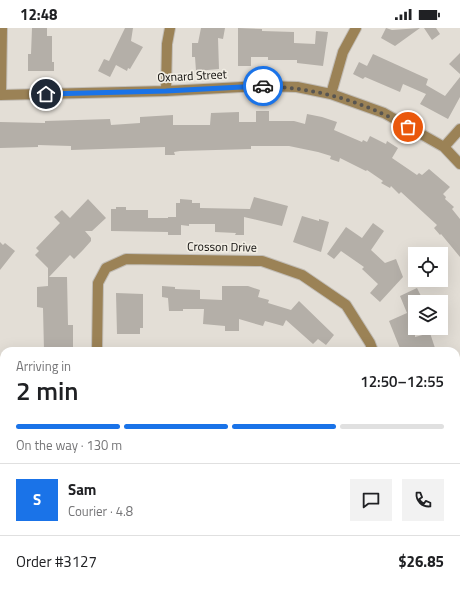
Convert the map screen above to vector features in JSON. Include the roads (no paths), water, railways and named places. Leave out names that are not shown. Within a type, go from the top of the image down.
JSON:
[{"type":"street","points":[[1,95],[2,28]]},
{"type":"street","points":[[166,91],[167,44],[170,28]]},
{"type":"street","points":[[330,94],[343,52],[356,28]]},
{"type":"street","name":"Oxnard Street","points":[[1,95],[166,91],[262,86],[297,87],[330,94],[384,113],[444,147],[460,164]]},
{"type":"street","points":[[444,147],[460,129]]},
{"type":"street","name":"Crosson Drive","points":[[97,347],[98,283],[106,268],[126,259],[262,261],[302,275],[346,305],[371,347]]}]
